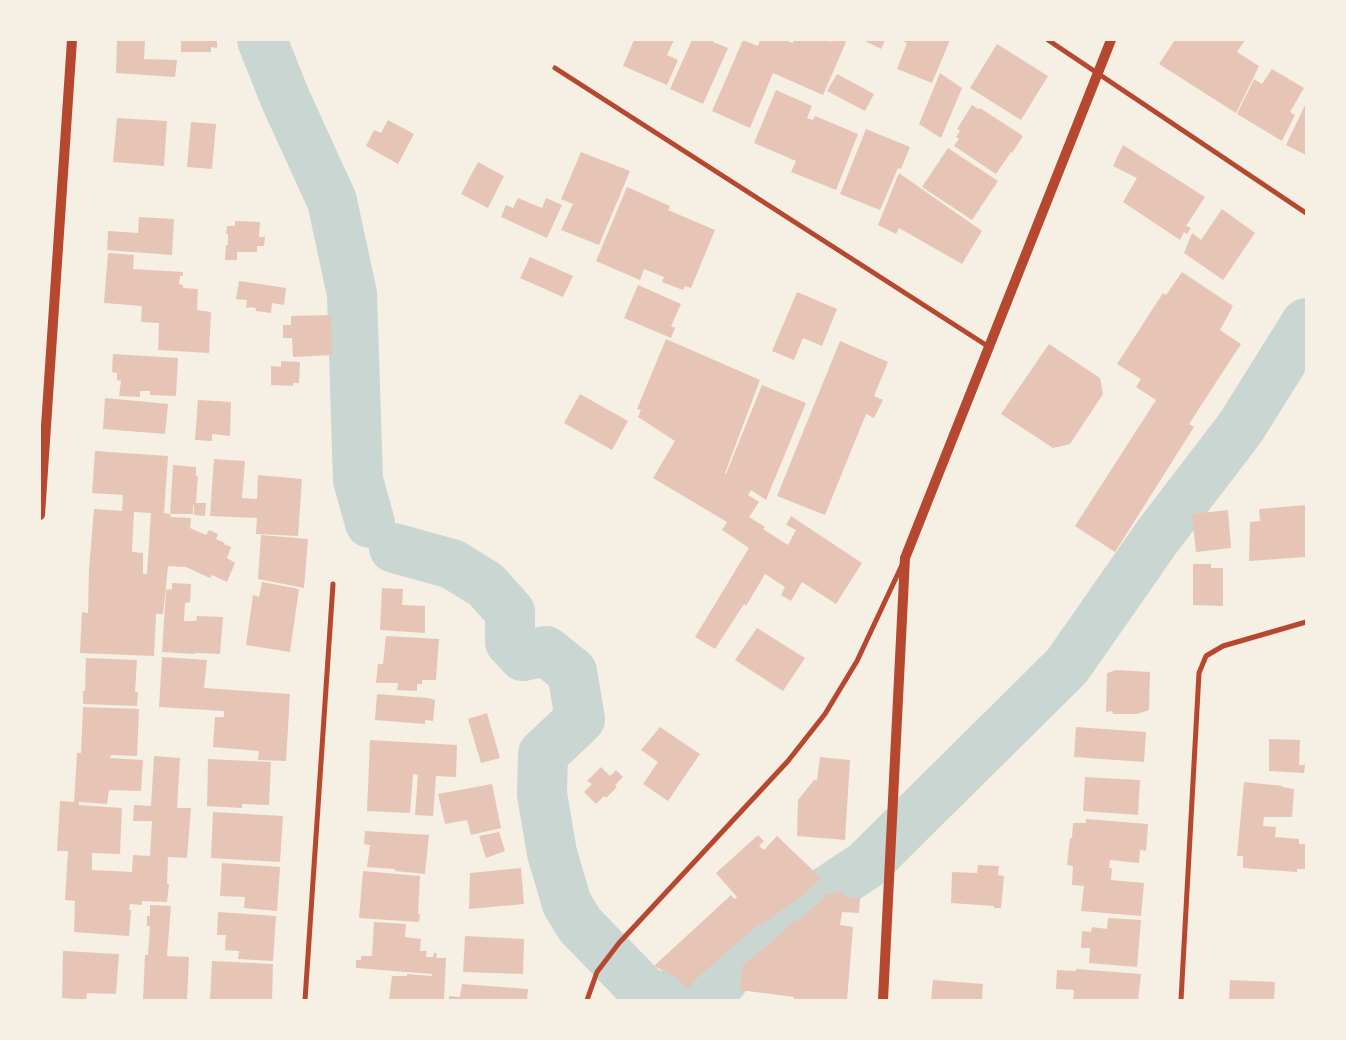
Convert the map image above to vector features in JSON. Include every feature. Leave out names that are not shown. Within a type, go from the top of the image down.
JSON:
[{"type":"main road","points":[[40,516],[72,40]]},
{"type":"main road","points":[[884,1000],[905,558],[1110,40]]},
{"type":"street","points":[[1048,40],[1306,213]]},
{"type":"street","points":[[555,68],[989,347]]},
{"type":"street","points":[[586,1000],[597,972],[619,943],[788,761],[825,714],[857,661],[905,558]]},
{"type":"street","points":[[305,1000],[333,584]]},
{"type":"street","points":[[1181,1000],[1199,672],[1206,656],[1224,646],[1306,622]]},
{"type":"building","points":[[117,40],[145,40],[144,59],[177,60],[175,77],[116,73]]},
{"type":"building","points":[[181,40],[217,40],[217,48],[211,47],[211,52],[181,52]]},
{"type":"building","points":[[634,40],[674,40],[667,55],[678,60],[667,85],[623,66]]},
{"type":"building","points":[[692,40],[714,40],[713,42],[728,48],[703,104],[670,89]]},
{"type":"building","points":[[743,40],[758,46],[760,40],[785,40],[793,43],[794,40],[828,40],[831,42],[833,40],[842,40],[846,42],[823,95],[773,73],[750,128],[712,111]]},
{"type":"building","points":[[863,40],[885,40],[881,49]]},
{"type":"building","points":[[901,40],[950,40],[932,83],[897,69],[907,43]]},
{"type":"building","points":[[1175,40],[1245,40],[1237,52],[1259,66],[1236,113],[1159,64]]},
{"type":"building","points":[[997,44],[1048,76],[1021,120],[970,88]]},
{"type":"building","points":[[1272,69],[1304,88],[1290,112],[1295,115],[1282,141],[1237,114],[1254,79],[1262,84]]},
{"type":"building","points":[[940,73],[962,88],[941,138],[919,124]]},
{"type":"building","points":[[837,74],[874,94],[865,111],[827,91]]},
{"type":"building","points":[[776,90],[812,106],[807,118],[813,120],[815,116],[858,134],[836,190],[791,172],[796,161],[754,143]]},
{"type":"building","points":[[1306,103],[1306,155],[1286,145]]},
{"type":"building","points":[[972,105],[978,109],[980,108],[1023,136],[996,174],[954,146],[959,139],[956,137],[960,131],[957,129]]},
{"type":"building","points":[[117,118],[167,121],[164,166],[113,162]]},
{"type":"building","points":[[388,120],[414,134],[398,164],[366,146],[374,130],[381,133]]},
{"type":"building","points":[[191,122],[216,124],[212,169],[187,167]]},
{"type":"building","points":[[866,129],[910,147],[901,169],[898,168],[880,210],[840,194]]},
{"type":"building","points":[[1123,145],[1205,197],[1186,226],[1191,228],[1187,234],[1184,232],[1180,240],[1123,202],[1137,178],[1113,166]]},
{"type":"building","points":[[948,148],[998,181],[972,220],[922,187]]},
{"type":"building","points":[[581,152],[630,171],[599,245],[561,230],[573,204],[561,199]]},
{"type":"building","points":[[478,162],[504,176],[488,208],[461,194]]},
{"type":"building","points":[[899,173],[982,231],[962,264],[899,228],[896,234],[878,225]]},
{"type":"building","points":[[627,187],[670,206],[668,210],[715,230],[691,288],[685,286],[683,290],[662,282],[664,277],[644,269],[640,280],[596,261]]},
{"type":"building","points":[[518,198],[542,208],[546,198],[562,205],[547,238],[501,217],[506,205],[513,208]]},
{"type":"building","points":[[1222,209],[1255,233],[1223,280],[1184,253],[1192,233],[1201,240]]},
{"type":"building","points":[[139,217],[174,219],[172,255],[107,250],[108,231],[138,233]]},
{"type":"building","points":[[235,221],[260,222],[259,237],[265,237],[264,246],[257,246],[257,252],[237,252],[237,260],[225,260],[226,245],[228,245],[227,226],[235,226]]},
{"type":"building","points":[[108,253],[134,255],[133,269],[183,272],[183,276],[180,276],[179,284],[183,285],[183,288],[198,289],[197,310],[211,312],[209,353],[158,350],[159,323],[141,322],[142,306],[104,303]]},
{"type":"building","points":[[530,257],[573,276],[563,297],[520,278]]},
{"type":"building","points":[[1182,272],[1233,306],[1220,330],[1241,344],[1189,424],[1194,427],[1115,552],[1075,526],[1156,400],[1136,387],[1141,379],[1117,364],[1163,293],[1166,295]]},
{"type":"building","points":[[239,281],[286,288],[284,305],[272,303],[271,313],[256,311],[256,308],[246,308],[247,300],[236,299]]},
{"type":"building","points":[[638,285],[681,304],[671,326],[675,328],[671,338],[624,318]]},
{"type":"building","points":[[797,292],[837,309],[822,346],[803,338],[794,360],[772,351]]},
{"type":"building","points":[[331,315],[332,355],[293,357],[292,338],[283,338],[283,325],[291,325],[291,316]]},
{"type":"building","points":[[666,339],[760,380],[726,474],[762,385],[806,403],[766,500],[751,490],[748,495],[759,502],[749,517],[765,527],[763,529],[788,545],[796,530],[786,525],[791,516],[862,563],[836,604],[802,582],[791,601],[781,595],[785,587],[765,574],[746,606],[744,604],[715,649],[695,637],[749,548],[722,530],[727,522],[653,478],[675,441],[638,417],[641,410],[637,409]]},
{"type":"building","points":[[840,341],[888,362],[874,396],[883,400],[874,418],[866,414],[825,515],[777,496]]},
{"type":"building","points":[[1049,344],[1100,378],[1103,394],[1070,444],[1053,448],[1001,414]]},
{"type":"building","points":[[113,354],[178,358],[176,396],[150,395],[150,391],[140,391],[140,397],[119,396],[121,381],[117,380],[117,373],[112,372]]},
{"type":"building","points":[[281,361],[300,362],[299,383],[293,383],[293,386],[271,385],[271,366],[281,367]]},
{"type":"building","points":[[580,394],[628,421],[612,450],[564,423]]},
{"type":"building","points":[[105,398],[168,404],[165,434],[103,429]]},
{"type":"building","points":[[198,400],[231,402],[230,436],[212,434],[212,441],[195,440]]},
{"type":"building","points":[[95,451],[168,456],[164,513],[170,514],[171,517],[191,518],[190,528],[206,535],[209,530],[218,534],[216,539],[231,547],[227,558],[235,563],[227,582],[212,575],[210,578],[186,567],[168,566],[163,614],[156,614],[154,656],[80,653],[82,612],[88,613],[94,509],[122,511],[123,495],[92,493]],"holes":[[[134,512],[151,513],[147,574],[143,574],[143,553],[132,552]]]},
{"type":"building","points":[[214,459],[245,461],[242,498],[257,499],[258,475],[302,479],[298,536],[256,534],[257,518],[210,516]]},
{"type":"building","points":[[173,465],[196,467],[196,476],[198,476],[196,503],[206,503],[205,516],[194,515],[194,505],[193,514],[170,514]]},
{"type":"building","points":[[1306,505],[1306,557],[1249,561],[1250,522],[1260,521],[1259,509]]},
{"type":"building","points":[[1228,510],[1231,548],[1196,552],[1192,514]]},
{"type":"building","points":[[261,535],[308,539],[304,588],[258,579]]},
{"type":"building","points":[[1193,564],[1211,564],[1211,568],[1223,568],[1223,606],[1193,605]]},
{"type":"building","points":[[262,582],[299,589],[290,652],[246,645],[253,595],[259,597]]},
{"type":"building","points":[[172,583],[191,584],[190,602],[185,603],[184,621],[196,621],[197,616],[223,617],[220,654],[162,652],[166,590],[172,589]]},
{"type":"building","points":[[382,588],[403,589],[402,605],[425,606],[425,633],[380,630]]},
{"type":"building","points":[[757,628],[805,658],[783,691],[735,660]]},
{"type":"building","points":[[386,636],[439,639],[436,680],[422,680],[422,684],[417,684],[417,691],[397,690],[398,683],[376,683],[378,664],[383,664]]},
{"type":"building","points":[[162,657],[207,660],[204,688],[290,694],[286,761],[258,760],[259,751],[213,747],[215,717],[224,717],[224,711],[159,707]]},
{"type":"building","points":[[86,658],[137,660],[135,692],[138,692],[137,706],[83,704]]},
{"type":"building","points":[[1116,670],[1150,672],[1149,710],[1137,714],[1113,714],[1112,711],[1106,712],[1107,673]]},
{"type":"building","points":[[377,694],[435,700],[433,721],[425,720],[425,724],[375,720]]},
{"type":"building","points":[[83,707],[139,709],[137,756],[111,755],[110,758],[143,760],[141,791],[109,790],[107,804],[79,802],[79,805],[122,808],[120,854],[92,853],[92,870],[132,872],[133,855],[150,856],[152,821],[133,821],[134,805],[151,806],[154,756],[180,758],[177,808],[191,808],[187,858],[168,857],[167,884],[169,884],[167,902],[142,901],[142,905],[130,904],[129,936],[74,932],[75,901],[65,900],[68,851],[57,851],[60,801],[74,802],[77,753],[81,753]]},
{"type":"building","points":[[487,713],[500,758],[481,763],[468,719]]},
{"type":"building","points":[[660,727],[700,754],[668,801],[643,784],[658,762],[641,750]]},
{"type":"building","points":[[1076,727],[1146,732],[1144,762],[1074,757]]},
{"type":"building","points":[[1269,739],[1300,740],[1299,765],[1305,765],[1304,773],[1269,771]]},
{"type":"building","points":[[370,740],[457,745],[456,777],[436,776],[433,816],[415,815],[418,775],[413,774],[410,813],[367,811]]},
{"type":"building","points":[[820,757],[850,760],[845,840],[797,836],[798,800],[814,780],[817,780]]},
{"type":"building","points":[[208,759],[271,762],[269,805],[242,804],[242,808],[207,806]]},
{"type":"building","points":[[601,767],[610,776],[616,770],[623,777],[615,785],[617,787],[606,798],[604,796],[596,804],[584,792],[592,784],[587,781]]},
{"type":"building","points":[[1085,777],[1140,780],[1138,815],[1083,811]]},
{"type":"building","points":[[1244,782],[1294,789],[1292,817],[1264,817],[1263,826],[1276,827],[1275,837],[1299,839],[1299,844],[1306,844],[1306,869],[1297,869],[1297,872],[1243,868],[1243,856],[1237,856]]},
{"type":"building","points":[[492,784],[501,828],[471,835],[467,820],[445,824],[438,794]]},
{"type":"building","points":[[213,812],[283,816],[280,862],[211,858]]},
{"type":"building","points":[[1086,819],[1148,824],[1146,851],[1140,850],[1139,863],[1110,860],[1109,868],[1112,868],[1111,880],[1144,883],[1141,916],[1081,911],[1084,886],[1072,885],[1073,866],[1067,865],[1073,823],[1086,823]]},
{"type":"building","points":[[365,831],[429,835],[425,874],[367,867],[370,845],[364,844]]},
{"type":"building","points":[[499,832],[505,851],[486,858],[479,836]]},
{"type":"building","points":[[758,835],[764,841],[759,846],[764,850],[777,836],[821,878],[806,893],[761,925],[760,923],[698,977],[688,989],[676,977],[654,966],[731,895],[735,899],[737,897],[716,873]]},
{"type":"building","points":[[222,863],[280,867],[277,911],[244,908],[245,897],[220,896]]},
{"type":"building","points":[[978,865],[999,866],[998,875],[1004,876],[1001,908],[951,903],[952,872],[977,873]]},
{"type":"building","points":[[521,868],[524,904],[469,909],[470,873]]},
{"type":"building","points":[[363,871],[420,876],[419,922],[359,918]]},
{"type":"building","points":[[843,891],[843,897],[860,898],[859,913],[842,912],[840,925],[853,927],[847,1000],[794,1000],[794,997],[740,990],[743,964],[771,943],[793,921],[797,921],[824,898],[824,895]]},
{"type":"building","points":[[150,905],[171,906],[167,956],[189,957],[187,1000],[143,1000],[145,955],[148,955],[150,926],[147,926],[147,916],[150,916]]},
{"type":"building","points":[[218,912],[276,916],[273,961],[238,959],[239,951],[225,950],[226,935],[217,935]]},
{"type":"building","points":[[1108,918],[1141,920],[1137,967],[1089,963],[1090,948],[1081,948],[1082,931],[1091,932],[1092,927],[1107,929]]},
{"type":"building","points":[[374,922],[406,924],[405,937],[421,939],[420,951],[427,951],[426,957],[433,957],[434,953],[437,953],[436,958],[446,958],[444,1000],[389,1000],[392,976],[407,976],[407,974],[432,976],[432,974],[356,968],[356,960],[361,960],[361,956],[372,956]]},
{"type":"building","points":[[465,936],[524,939],[523,974],[463,972]]},
{"type":"building","points":[[63,951],[119,954],[116,994],[87,993],[86,1000],[62,998]]},
{"type":"building","points":[[212,961],[273,964],[272,1000],[210,1000]]},
{"type":"building","points":[[1076,969],[1141,974],[1138,1000],[1073,1000],[1074,990],[1056,989],[1057,970],[1076,971]]},
{"type":"building","points":[[933,980],[983,984],[982,1000],[931,1000]]},
{"type":"building","points":[[1230,980],[1275,982],[1274,1000],[1229,1000]]},
{"type":"building","points":[[462,984],[528,989],[527,1000],[449,1000],[449,996],[460,997]]},
{"type":"waterway","points":[[262,40],[285,98],[332,201],[352,294],[358,480],[370,523]]},
{"type":"waterway","points":[[707,1000],[741,957],[789,916],[866,865],[1067,666],[1157,537],[1241,427],[1306,323]]},
{"type":"waterway","points":[[394,548],[452,564],[486,585],[510,612],[510,642],[523,656],[546,651],[572,672],[580,719],[543,754],[542,794],[552,853],[567,904],[580,925],[647,994],[703,1000]]}]
